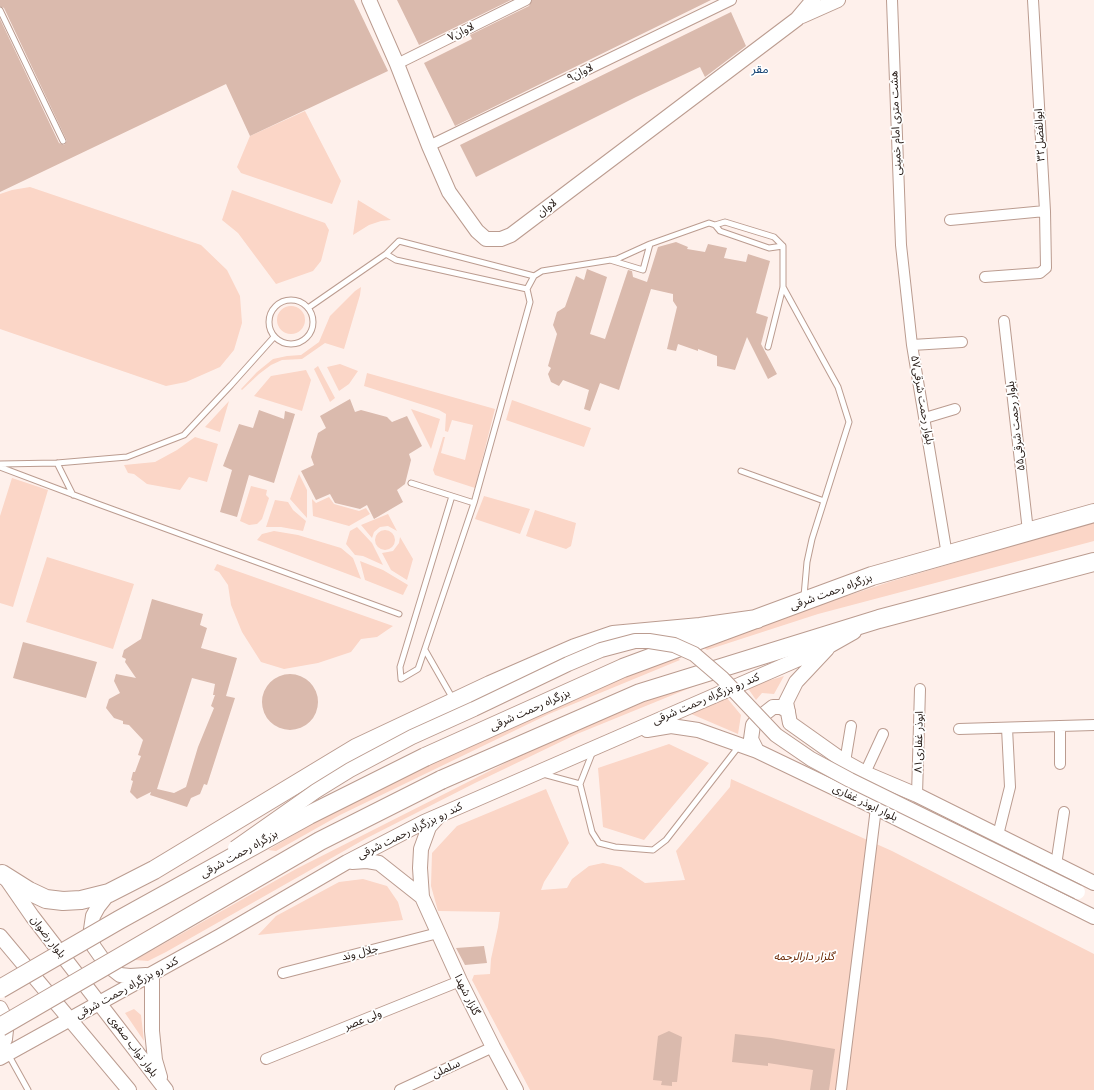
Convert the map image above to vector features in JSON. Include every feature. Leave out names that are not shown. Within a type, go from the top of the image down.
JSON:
[{"type":"highway","name":"بزرگراه رحمت شرقی","points":[[0,988],[119,920],[309,815],[425,757],[623,668],[872,576],[1094,513]]},
{"type":"highway","points":[[0,1027],[320,841],[441,780],[640,694],[879,619],[1094,562]]},
{"type":"highway","points":[[1,872],[29,891],[46,899],[63,901],[81,900],[109,892],[160,866],[356,748],[575,648],[613,635],[700,627],[757,619]]},
{"type":"main road","name":"لاوان","points":[[369,0],[397,64],[429,146],[449,192],[477,231],[486,239],[501,239],[511,236],[797,19],[814,0]]},
{"type":"main road","points":[[797,19],[838,0]]},
{"type":"main road","points":[[879,619],[831,645],[796,682],[786,702],[790,723],[845,762],[865,773],[917,795],[1094,884]]},
{"type":"main road","points":[[188,883],[321,787],[412,737],[601,650],[635,641],[649,641],[674,645],[694,654],[722,678],[776,735],[812,759],[850,780],[1078,892],[1094,892]]},
{"type":"main road","name":"کند رو بزرگراه رحمت شرقی","points":[[2,1054],[100,1003],[347,862],[424,822],[831,645]]},
{"type":"main road","points":[[757,751],[751,738],[753,725],[773,707],[781,707],[788,711]]},
{"type":"main road","name":"بلوار ابوذر غفاری","points":[[625,734],[671,726],[698,730],[757,751],[876,808],[1094,917]]},
{"type":"main road","name":"گلزار شهدا","points":[[442,814],[429,827],[421,849],[420,868],[422,897],[460,981],[516,1090]]},
{"type":"main road","name":"گلزار شهدا","points":[[347,862],[367,860],[380,863],[422,897]]},
{"type":"main road","name":"بلوار رضوان","points":[[1,872],[32,916],[100,1003]]},
{"type":"main road","points":[[109,892],[93,916],[90,936],[94,946],[106,964],[120,974],[137,977],[152,974],[152,1031],[155,1060],[164,1087]]},
{"type":"main road","points":[[0,936],[129,1090]]},
{"type":"main road","name":"بلوار نواب صفوی","points":[[100,1003],[164,1087]]},
{"type":"main road","points":[[0,1008],[5,1018],[6,1030],[2,1054]]},
{"type":"street","name":"۷لاوان","points":[[397,64],[526,0]]},
{"type":"street","name":"۹لاوان","points":[[429,146],[731,0]]},
{"type":"street","name":"هشت متری امام خمینی","points":[[892,0],[901,245]]},
{"type":"street","name":"ابوالفضل۳۲","points":[[985,277],[1040,273],[1046,268],[1045,211],[1033,0]]},
{"type":"street","points":[[950,220],[1045,211]]},
{"type":"street","name":"۵۷بلوار رحمت شرقی","points":[[901,245],[912,345],[947,555]]},
{"type":"street","name":"بلوار رحمت شرقی۵۵","points":[[1004,321],[1028,532]]},
{"type":"street","points":[[912,345],[962,342]]},
{"type":"street","points":[[925,418],[955,409]]},
{"type":"street","name":"۸۱ابوذر غفاری","points":[[917,795],[920,688]]},
{"type":"street","points":[[845,762],[851,726]]},
{"type":"street","points":[[1060,726],[1060,764]]},
{"type":"street","points":[[959,729],[1094,726]]},
{"type":"street","points":[[998,835],[1010,787],[1007,728]]},
{"type":"street","points":[[865,773],[883,734]]},
{"type":"street","points":[[841,1090],[876,808]]},
{"type":"street","points":[[1056,865],[1064,812]]},
{"type":"street","name":"جلال وند","points":[[283,973],[438,933]]},
{"type":"street","name":"ولی عصر","points":[[266,1059],[460,981]]},
{"type":"street","name":"سلملن","points":[[400,1090],[493,1047]]},
{"type":"lane","points":[[0,10],[63,141]]},
{"type":"lane","points":[[715,225],[725,222],[774,237],[783,246],[783,287],[768,347]]},
{"type":"lane","points":[[452,496],[400,667],[401,679],[418,669],[474,504],[530,302],[527,290],[534,276],[542,271],[617,259],[650,244],[709,223],[715,225],[720,231],[769,248],[783,246]]},
{"type":"lane","points":[[308,308],[386,254],[399,241],[534,276]]},
{"type":"lane","points":[[609,260],[643,270],[650,244]]},
{"type":"lane","points":[[386,254],[396,260],[527,290]]},
{"type":"lane","points":[[783,287],[838,387],[849,422],[812,539],[807,562],[804,601]]},
{"type":"lane","points":[[289,299],[303,303],[308,308],[312,315],[313,322],[312,330],[308,336],[302,341],[294,344],[287,344],[274,337],[268,324],[269,317],[276,305],[289,299]]},
{"type":"lane","points":[[0,465],[57,464],[127,457],[184,434],[274,337]]},
{"type":"lane","points":[[57,464],[73,495]]},
{"type":"lane","points":[[0,465],[73,495],[399,614]]},
{"type":"lane","points":[[741,471],[824,501]]},
{"type":"lane","points":[[411,483],[474,504]]},
{"type":"lane","points":[[425,650],[455,702]]},
{"type":"lane","points":[[594,748],[580,784],[592,832],[599,843],[615,847],[653,850],[666,840],[740,745]]},
{"type":"lane","points":[[538,772],[580,784]]},
{"type":"lane","points":[[2,1054],[28,1090]]},
{"type":"green space","points":[[305,111],[341,181],[332,204],[241,173],[237,167],[250,136]]},
{"type":"green space","points":[[30,187],[201,245],[227,270],[240,296],[242,323],[234,350],[220,367],[186,382],[166,386],[0,329],[0,194]]},
{"type":"green space","points":[[232,190],[325,223],[329,230],[321,261],[313,271],[276,284],[238,233],[222,220]]},
{"type":"green space","points":[[358,200],[391,220],[381,221],[369,225],[353,235]]},
{"type":"green space","points":[[361,287],[344,349],[325,343],[302,359],[282,360],[271,365],[242,390],[241,389],[257,372],[273,359],[301,355],[319,342],[330,316]]},
{"type":"green space","points":[[291,306],[301,310],[305,320],[301,330],[291,334],[281,330],[277,320],[281,310]]},
{"type":"green space","points":[[340,364],[358,371],[349,384],[339,391],[327,367]]},
{"type":"green space","points":[[318,366],[335,398],[330,402],[314,369]]},
{"type":"green space","points":[[306,370],[311,380],[302,411],[254,396],[271,376]]},
{"type":"green space","points":[[367,373],[495,409],[475,488],[435,475],[433,470],[443,437],[445,437],[441,453],[465,460],[473,425],[452,420],[448,432],[445,431],[446,414],[439,410],[364,386]]},
{"type":"green space","points":[[512,400],[591,428],[584,447],[506,420]]},
{"type":"green space","points":[[229,401],[220,432],[205,427]]},
{"type":"green space","points":[[411,409],[440,419],[431,449]]},
{"type":"green space","points":[[195,437],[218,444],[207,482],[189,477],[180,490],[147,484],[134,474],[128,473],[124,465],[155,462],[177,450]]},
{"type":"green space","points":[[299,474],[307,490],[307,518],[290,499]]},
{"type":"green space","points":[[12,478],[48,490],[13,607],[0,603],[0,516]]},
{"type":"green space","points":[[251,486],[267,490],[266,495],[269,498],[262,519],[257,524],[249,525],[240,521]]},
{"type":"green space","points":[[484,496],[530,509],[520,534],[475,519]]},
{"type":"green space","points":[[329,497],[334,504],[359,511],[366,508],[370,514],[349,526],[313,516],[312,499],[316,503]]},
{"type":"green space","points":[[275,500],[288,502],[293,510],[306,521],[303,531],[281,527],[266,527]]},
{"type":"green space","points":[[535,510],[576,523],[571,546],[566,549],[526,536]]},
{"type":"green space","points":[[388,514],[397,531],[388,526],[380,527],[374,532],[372,538],[361,525]]},
{"type":"green space","points":[[1094,522],[1094,541],[818,614],[707,650],[699,645],[889,582]]},
{"type":"green space","points":[[357,527],[372,543],[383,565],[363,556],[355,555],[346,544],[350,531]]},
{"type":"green space","points":[[385,530],[392,533],[395,540],[392,547],[385,550],[378,547],[375,540],[378,533]]},
{"type":"green space","points":[[274,531],[298,535],[341,548],[353,558],[361,579],[257,540],[262,534]]},
{"type":"green space","points":[[400,537],[413,559],[407,580],[391,570],[382,553],[393,551],[399,543]]},
{"type":"green space","points":[[47,557],[134,584],[113,649],[26,622]]},
{"type":"green space","points":[[360,561],[383,570],[408,585],[403,595],[365,580]]},
{"type":"green space","points":[[217,564],[393,626],[377,637],[361,639],[351,652],[318,663],[284,669],[261,662],[242,632],[231,605],[228,585],[219,572],[214,570]]},
{"type":"green space","points":[[676,655],[680,660],[549,714],[340,815],[276,851],[268,850],[351,801],[572,696]]},
{"type":"green space","points":[[784,676],[774,694],[762,693],[756,700],[747,687]]},
{"type":"green space","points":[[707,681],[577,734],[475,783],[365,839],[166,952],[148,961],[135,960],[296,869],[541,745],[675,689]]},
{"type":"green space","points":[[727,698],[741,715],[738,734],[689,713]]},
{"type":"green space","points":[[669,744],[709,763],[644,840],[603,827],[598,768]]},
{"type":"green space","name":"گلزار دارالرحمه","points":[[731,779],[892,851],[1094,954],[1094,1090],[530,1090],[472,980],[474,975],[490,974],[491,959],[500,912],[438,911],[431,886],[432,853],[457,826],[546,789],[569,843],[544,882],[541,890],[567,888],[572,879],[589,866],[603,863],[621,867],[645,883],[685,880],[676,851],[730,787]]},
{"type":"green space","points":[[363,879],[387,886],[398,902],[403,920],[258,935],[276,916],[339,882]]},
{"type":"green space","points":[[134,1009],[141,1015],[144,1041],[125,1013]]},
{"type":"building","points":[[0,0],[354,0],[388,71],[250,136],[226,84],[0,192],[0,19],[59,143],[64,145],[67,141],[4,8],[0,6]]},
{"type":"building","points":[[397,0],[511,0],[419,45]]},
{"type":"building","points":[[532,0],[711,0],[455,126],[424,63],[472,39],[470,35],[529,6]]},
{"type":"building","points":[[731,12],[746,46],[705,77],[700,67],[636,97],[476,177],[460,145]]},
{"type":"building","points":[[676,242],[688,247],[687,249],[705,252],[708,244],[727,248],[724,258],[746,262],[748,254],[770,261],[756,313],[768,317],[761,344],[777,374],[768,379],[747,337],[735,370],[717,366],[717,356],[698,349],[698,351],[678,344],[676,351],[667,349],[677,307],[673,301],[673,294],[651,289],[619,390],[600,383],[590,411],[584,409],[589,390],[563,380],[559,386],[551,382],[548,374],[551,368],[548,366],[557,334],[553,325],[557,312],[565,307],[576,276],[584,280],[587,269],[607,277],[590,334],[605,339],[628,270],[632,271],[633,277],[647,282],[658,247]]},
{"type":"building","points":[[350,399],[355,412],[361,410],[387,417],[392,422],[407,416],[422,446],[409,454],[411,460],[405,484],[397,490],[403,502],[374,519],[367,505],[360,509],[335,503],[330,494],[316,500],[301,471],[314,465],[311,457],[318,433],[326,428],[320,416]]},
{"type":"building","points":[[259,410],[284,419],[285,411],[295,414],[274,483],[249,475],[237,517],[220,512],[232,470],[223,466],[239,424],[253,428]]},
{"type":"building","points":[[152,599],[203,614],[200,625],[207,628],[201,648],[237,658],[226,696],[235,698],[207,785],[204,784],[200,794],[191,798],[187,807],[150,795],[151,792],[137,799],[130,792],[133,781],[131,780],[133,772],[135,772],[141,756],[138,755],[143,740],[129,725],[123,724],[123,721],[114,718],[106,708],[109,699],[120,693],[114,681],[116,674],[136,678],[125,662],[126,659],[122,657],[124,650],[141,639]],"holes":[[[192,678],[215,684],[213,695],[215,695],[211,706],[214,708],[198,747],[186,787],[174,793],[157,789]]]},
{"type":"building","points":[[23,642],[97,662],[86,698],[13,678]]},
{"type":"building","points":[[290,674],[301,676],[310,682],[316,691],[318,702],[316,713],[310,722],[301,728],[290,730],[279,728],[270,722],[264,713],[262,702],[264,691],[270,682],[279,676]]},
{"type":"building","points":[[484,946],[487,963],[465,965],[456,948]]},
{"type":"building","points":[[669,1031],[682,1037],[677,1082],[672,1082],[672,1086],[661,1085],[662,1081],[653,1080],[658,1036]]},
{"type":"building","points":[[735,1034],[771,1038],[835,1049],[829,1090],[810,1090],[813,1070],[768,1063],[768,1066],[732,1062]]},
{"type":"district","name":"مقر","points":[[760,70]]}]
